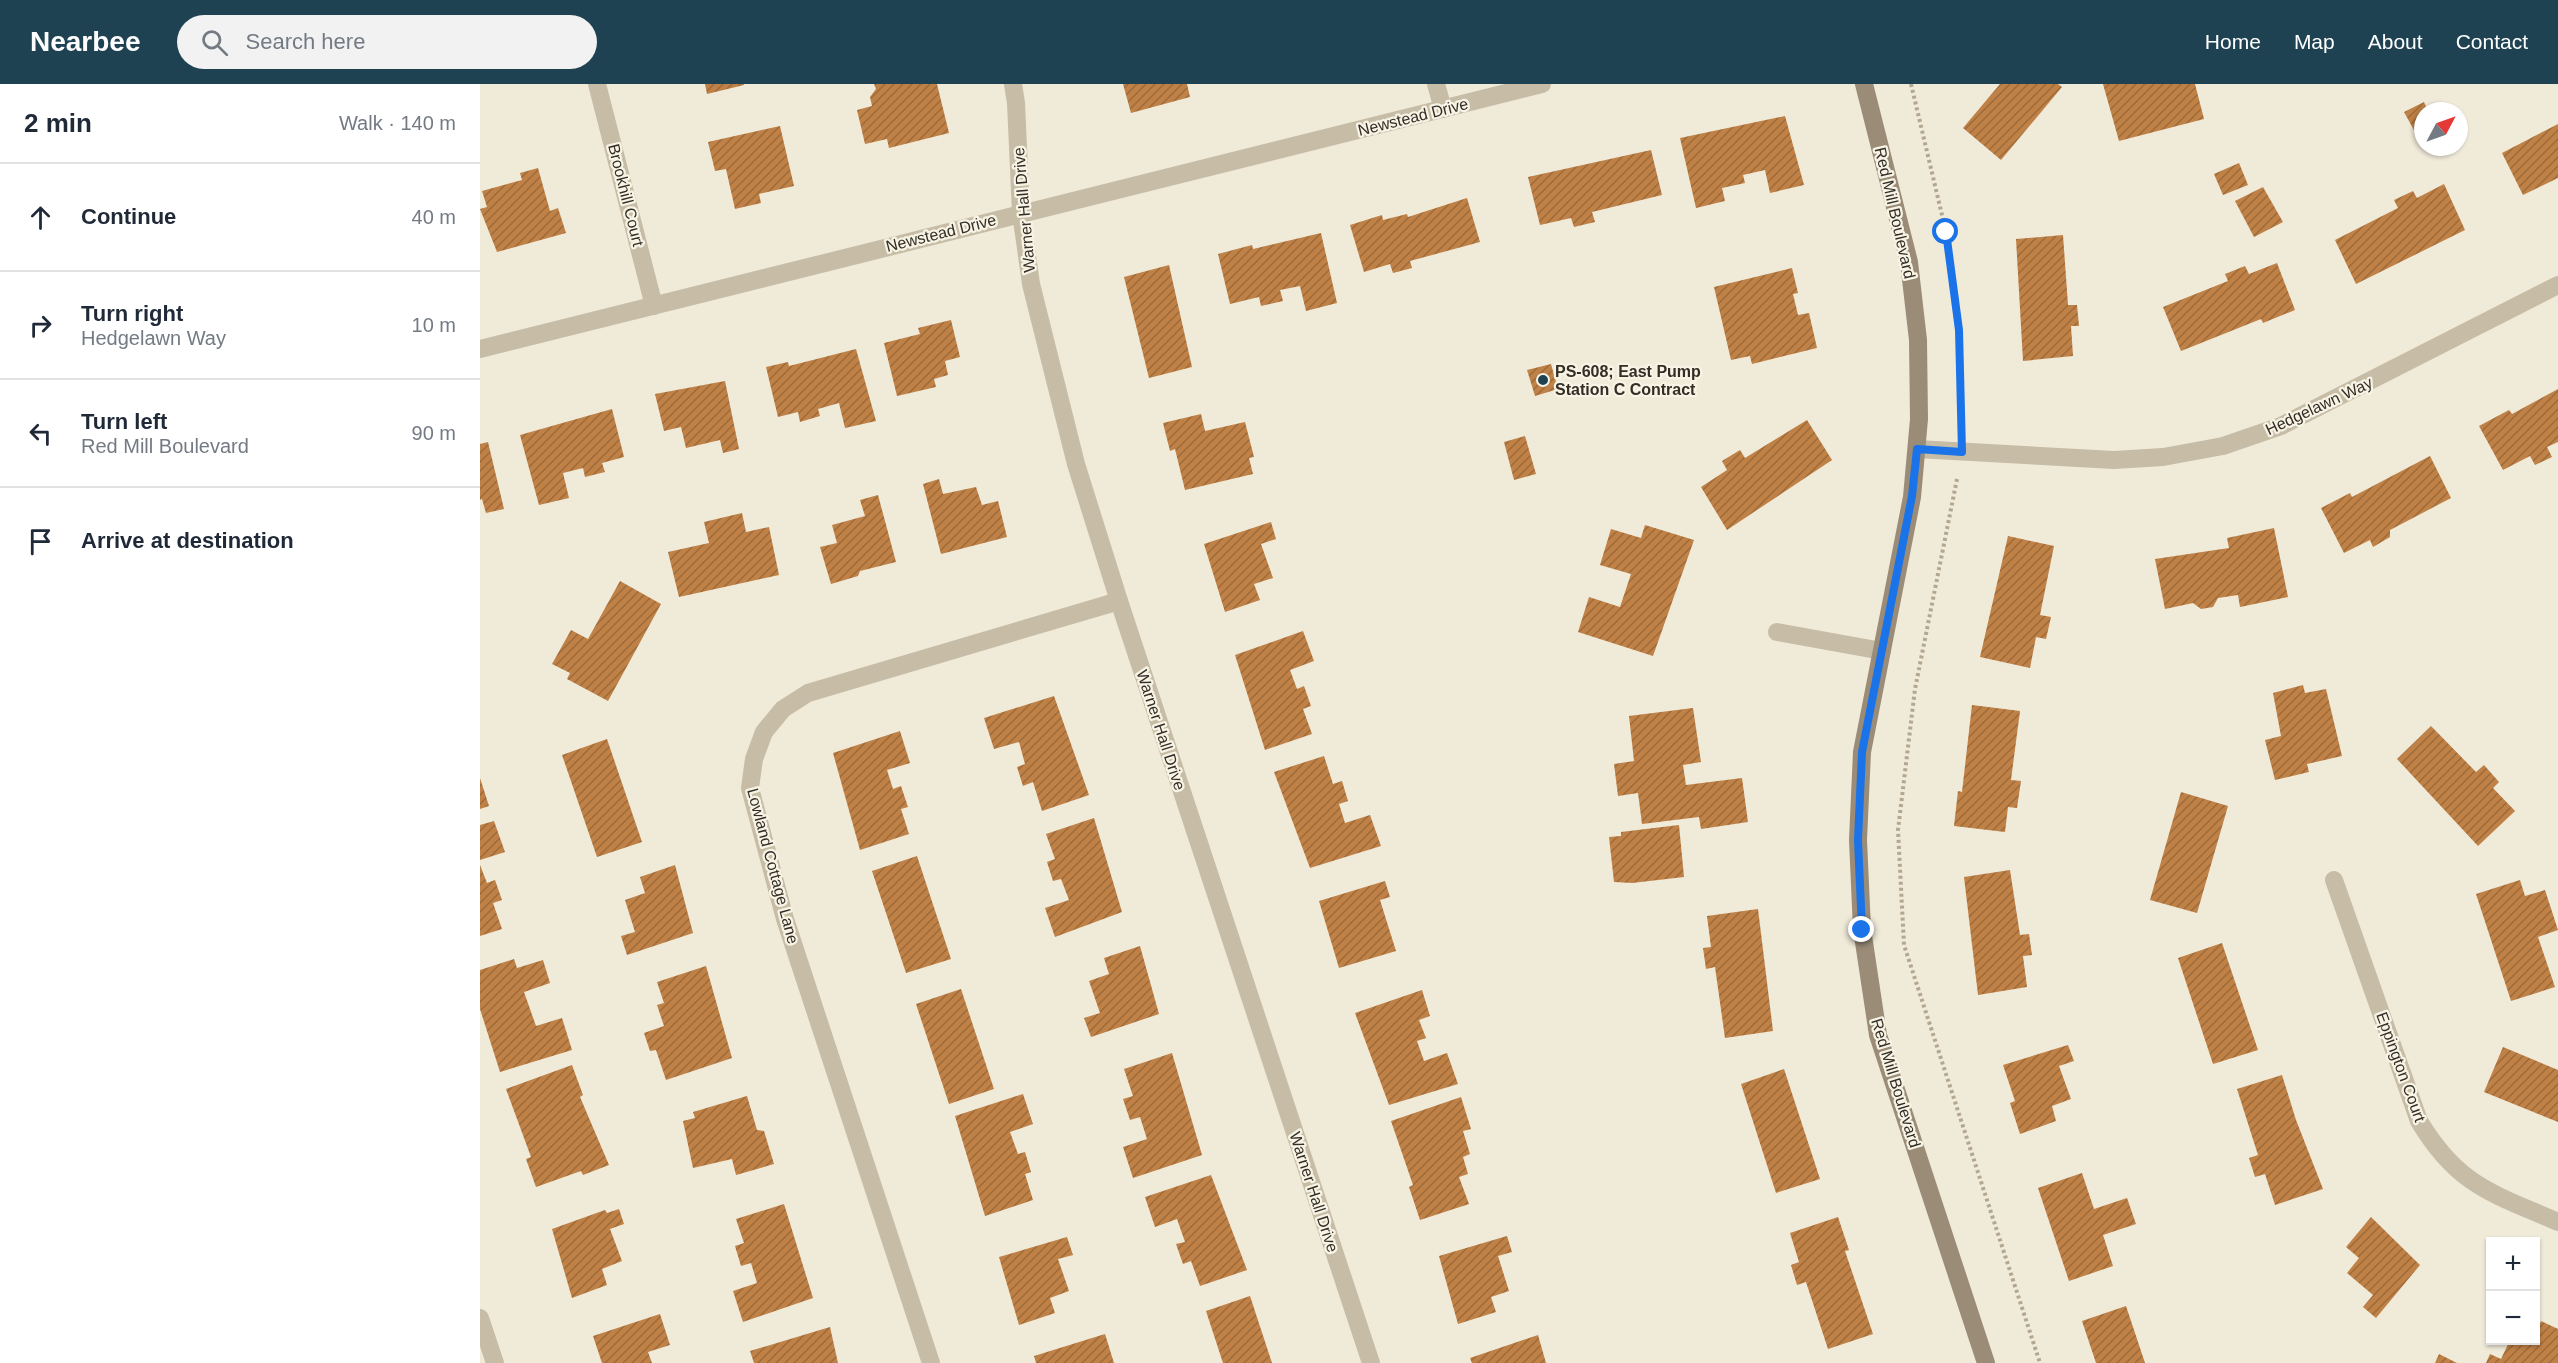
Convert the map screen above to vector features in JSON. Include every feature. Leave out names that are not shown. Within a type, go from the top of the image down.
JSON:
[{"type":"street","name":"Brookhill Court","points":[[597,84],[654,306]]},
{"type":"street","name":"Warner Hall Drive","points":[[1013,84],[1016,103],[1021,213],[1031,284],[1073,453],[1119,601],[1371,1363]]},
{"type":"street","points":[[1436,84],[1443,109]]},
{"type":"street","name":"Newstead Drive","points":[[480,349],[1542,84]]},
{"type":"street","name":"Red Mill Boulevard","points":[[1863,84],[1909,262],[1918,340],[1917,449],[1912,496],[1862,752],[1858,840],[1862,930],[1878,1035],[1986,1363]]},
{"type":"street","name":"Hedgelawn Way","points":[[1917,449],[2114,460],[2163,457],[2223,446],[2281,426],[2558,285]]},
{"type":"street","name":"Lowland Cottage Lane","points":[[931,1363],[785,919],[750,788],[753,759],[764,732],[783,709],[808,693],[1119,601]]},
{"type":"street","points":[[1777,632],[1882,651]]},
{"type":"street","name":"Eppington Court","points":[[2334,880],[2419,1121],[2434,1146],[2459,1173],[2482,1189],[2558,1222]]},
{"type":"street","points":[[480,1318],[495,1363]]},
{"type":"path","points":[[1911,84],[1946,232],[1959,330],[1962,452],[1915,689],[1898,830],[1904,945],[2040,1363]]},
{"type":"building","points":[[705,84],[744,84],[744,85],[707,94]]},
{"type":"building","points":[[874,84],[937,84],[949,133],[889,148],[887,139],[865,144],[857,110],[872,106],[870,97],[876,89]]},
{"type":"building","points":[[1123,84],[1187,84],[1190,97],[1131,113]]},
{"type":"building","points":[[2000,84],[2058,84],[2062,87],[2001,160],[1963,128]]},
{"type":"building","points":[[2103,84],[2195,84],[2204,119],[2119,141]]},
{"type":"building","points":[[2414,107],[2414,130],[2404,112]]},
{"type":"building","points":[[1785,116],[1804,185],[1770,193],[1765,170],[1743,175],[1745,183],[1722,188],[1725,201],[1696,208],[1680,138]]},
{"type":"building","points":[[2558,124],[2558,178],[2523,195],[2502,153]]},
{"type":"building","points":[[780,126],[794,186],[759,194],[761,203],[735,209],[726,169],[715,171],[708,142]]},
{"type":"building","points":[[1651,150],[1662,195],[1592,212],[1595,222],[1574,227],[1571,218],[1540,225],[1528,177]]},
{"type":"building","points":[[2239,163],[2248,185],[2223,195],[2214,174]]},
{"type":"building","points":[[538,168],[550,211],[558,208],[566,233],[497,252],[480,209],[487,207],[482,191],[522,180],[520,173]]},
{"type":"building","points":[[2444,184],[2465,230],[2356,284],[2335,240],[2398,208],[2394,200],[2413,191],[2417,198]]},
{"type":"building","points":[[2263,187],[2283,222],[2254,237],[2235,201]]},
{"type":"building","points":[[1467,198],[1480,242],[1410,261],[1412,268],[1393,273],[1390,264],[1364,272],[1350,225],[1382,215],[1383,220],[1407,214],[1408,217]]},
{"type":"building","points":[[1321,233],[1337,303],[1306,311],[1300,286],[1280,290],[1283,301],[1261,306],[1259,297],[1230,304],[1218,254],[1252,245],[1253,249]]},
{"type":"building","points":[[2063,235],[2068,305],[2077,305],[2079,326],[2071,326],[2073,356],[2023,361],[2016,239]]},
{"type":"building","points":[[2277,263],[2295,310],[2263,323],[2261,319],[2181,351],[2163,307],[2228,281],[2225,274],[2245,266],[2249,274]]},
{"type":"building","points":[[1169,265],[1192,367],[1149,378],[1124,277]]},
{"type":"building","points":[[1792,268],[1798,293],[1793,294],[1798,315],[1809,313],[1817,348],[1752,364],[1750,356],[1731,360],[1714,287]]},
{"type":"building","points":[[951,320],[960,357],[945,361],[948,375],[934,379],[936,387],[897,396],[884,343],[920,334],[918,328]]},
{"type":"building","points":[[856,349],[876,421],[845,428],[839,403],[818,409],[820,416],[800,422],[798,412],[778,417],[766,367],[788,362],[789,366]]},
{"type":"building","name":"PS-608; East Pump Station C Contract","points":[[1551,364],[1558,389],[1535,396],[1527,370]]},
{"type":"building","points":[[725,381],[739,449],[723,453],[720,440],[686,448],[681,427],[664,431],[655,394]]},
{"type":"building","points":[[2558,389],[2558,442],[2547,447],[2552,457],[2535,465],[2530,456],[2503,470],[2479,426],[2509,410],[2512,414]]},
{"type":"building","points":[[612,409],[624,457],[602,463],[605,472],[585,477],[583,468],[563,473],[569,498],[539,505],[520,435]]},
{"type":"building","points":[[1201,414],[1205,431],[1245,422],[1254,457],[1249,458],[1253,474],[1185,490],[1175,449],[1170,451],[1163,423]]},
{"type":"building","points":[[1807,420],[1832,460],[1727,530],[1701,487],[1727,470],[1722,461],[1740,450],[1745,458]]},
{"type":"building","points":[[1525,436],[1536,474],[1514,480],[1504,442]]},
{"type":"building","points":[[488,442],[504,509],[486,513],[482,499],[480,500],[480,444]]},
{"type":"building","points":[[2430,456],[2451,498],[2390,530],[2390,537],[2373,547],[2370,540],[2344,553],[2321,508],[2350,493],[2352,497]]},
{"type":"building","points":[[939,479],[943,494],[976,487],[982,505],[998,501],[1007,537],[941,554],[923,484]]},
{"type":"building","points":[[878,495],[896,562],[860,571],[858,576],[831,584],[820,547],[837,543],[832,525],[865,516],[860,500]]},
{"type":"building","points":[[742,513],[746,532],[769,527],[779,575],[679,597],[668,552],[709,543],[704,522]]},
{"type":"building","points":[[1271,522],[1276,539],[1261,544],[1273,578],[1254,584],[1260,600],[1225,612],[1204,544]]},
{"type":"building","points":[[1645,525],[1694,540],[1653,656],[1578,632],[1589,597],[1620,607],[1631,574],[1600,565],[1611,529],[1641,538]]},
{"type":"building","points":[[2274,528],[2288,597],[2240,607],[2238,595],[2218,598],[2213,607],[2201,609],[2193,603],[2165,609],[2155,559],[2229,548],[2227,538]]},
{"type":"building","points":[[2008,536],[2054,546],[2040,615],[2051,617],[2046,639],[2036,637],[2030,668],[1980,657]]},
{"type":"building","points":[[620,581],[661,604],[608,701],[567,679],[570,673],[552,664],[571,630],[588,639]]},
{"type":"building","points":[[1303,631],[1314,661],[1290,670],[1297,689],[1304,686],[1311,706],[1303,709],[1312,734],[1265,750],[1235,655]]},
{"type":"building","points":[[2303,685],[2305,693],[2326,689],[2342,756],[2307,764],[2309,772],[2275,780],[2265,740],[2281,736],[2273,693]]},
{"type":"building","points":[[1054,696],[1089,795],[1042,811],[1033,782],[1023,786],[1017,767],[1025,764],[1019,742],[994,749],[984,718]]},
{"type":"building","points":[[1972,705],[2020,711],[2011,780],[2021,781],[2017,808],[2008,807],[2005,832],[1954,826],[1958,791],[1962,792]]},
{"type":"building","points":[[1693,708],[1701,762],[1683,765],[1686,785],[1742,778],[1748,822],[1701,829],[1699,817],[1642,824],[1638,793],[1618,796],[1614,764],[1634,761],[1629,716]]},
{"type":"building","points":[[2431,726],[2476,772],[2484,765],[2499,782],[2493,788],[2515,811],[2478,846],[2397,759]]},
{"type":"building","points":[[900,731],[910,763],[887,770],[893,789],[901,786],[908,807],[901,809],[909,834],[860,850],[833,753]]},
{"type":"building","points":[[607,739],[642,842],[597,857],[562,755]]},
{"type":"building","points":[[1324,756],[1333,784],[1342,781],[1348,801],[1339,804],[1345,823],[1370,815],[1381,846],[1310,868],[1274,772]]},
{"type":"building","points":[[480,778],[489,806],[480,809]]},
{"type":"building","points":[[2181,792],[2228,806],[2197,913],[2150,900]]},
{"type":"building","points":[[1094,818],[1122,912],[1055,937],[1045,908],[1069,900],[1061,879],[1053,881],[1047,862],[1055,859],[1046,834]]},
{"type":"building","points":[[494,821],[505,852],[480,860],[480,825]]},
{"type":"building","points":[[1679,825],[1684,877],[1632,883],[1614,882],[1609,837],[1621,836],[1621,832]]},
{"type":"building","points":[[917,856],[951,959],[906,973],[872,871]]},
{"type":"building","points":[[480,865],[487,883],[495,880],[502,900],[493,903],[502,929],[480,936]]},
{"type":"building","points":[[675,865],[693,933],[627,955],[621,936],[635,932],[625,900],[645,893],[640,877]]},
{"type":"building","points":[[2010,870],[2020,935],[2029,934],[2032,955],[2023,956],[2027,987],[1978,995],[1964,877]]},
{"type":"building","points":[[2520,880],[2525,896],[2545,890],[2558,930],[2538,937],[2555,987],[2511,1001],[2476,894]]},
{"type":"building","points":[[1385,881],[1390,897],[1380,900],[1396,951],[1339,968],[1319,901]]},
{"type":"building","points":[[1758,909],[1773,1031],[1725,1038],[1715,967],[1706,969],[1703,948],[1711,947],[1707,916]]},
{"type":"building","points":[[2222,943],[2258,1050],[2213,1064],[2178,958]]},
{"type":"building","points":[[1140,946],[1159,1014],[1091,1037],[1084,1018],[1100,1013],[1089,981],[1109,974],[1104,958]]},
{"type":"building","points":[[514,959],[517,968],[543,960],[550,983],[524,992],[536,1026],[562,1018],[572,1050],[500,1072],[480,1009],[480,970]]},
{"type":"building","points":[[706,966],[732,1058],[666,1080],[656,1050],[650,1051],[644,1033],[664,1026],[657,1005],[664,1003],[657,982]]},
{"type":"building","points":[[961,989],[994,1089],[949,1104],[916,1004]]},
{"type":"building","points":[[1422,990],[1430,1016],[1419,1020],[1426,1038],[1417,1041],[1424,1061],[1447,1053],[1458,1084],[1389,1105],[1355,1013]]},
{"type":"building","points":[[2068,1045],[2074,1061],[2059,1066],[2071,1099],[2052,1106],[2056,1121],[2020,1134],[2010,1103],[2015,1101],[2003,1065]]},
{"type":"building","points":[[2503,1047],[2558,1070],[2558,1122],[2484,1092]]},
{"type":"building","points":[[1172,1053],[1202,1155],[1133,1178],[1123,1147],[1147,1139],[1140,1117],[1130,1120],[1123,1099],[1133,1096],[1124,1069]]},
{"type":"building","points":[[572,1065],[583,1095],[580,1097],[609,1165],[583,1175],[581,1171],[536,1187],[526,1159],[531,1157],[506,1089]]},
{"type":"building","points":[[1784,1069],[1820,1179],[1776,1193],[1741,1084]]},
{"type":"building","points":[[2282,1075],[2296,1120],[2323,1189],[2275,1205],[2265,1174],[2255,1177],[2249,1158],[2258,1155],[2237,1089]]},
{"type":"building","points":[[1023,1094],[1033,1124],[1010,1132],[1018,1154],[1025,1152],[1031,1172],[1025,1174],[1033,1200],[985,1216],[955,1116]]},
{"type":"building","points":[[747,1096],[757,1130],[764,1131],[774,1164],[736,1175],[732,1159],[693,1168],[683,1121],[695,1118],[693,1112]]},
{"type":"building","points":[[1461,1097],[1471,1129],[1463,1131],[1470,1154],[1463,1157],[1468,1174],[1459,1177],[1469,1204],[1420,1220],[1409,1187],[1413,1185],[1391,1121]]},
{"type":"building","points":[[2082,1173],[2094,1209],[2127,1198],[2136,1224],[2103,1235],[2113,1266],[2069,1281],[2038,1188]]},
{"type":"building","points":[[1211,1175],[1247,1270],[1200,1286],[1191,1261],[1183,1264],[1176,1244],[1185,1242],[1177,1219],[1155,1227],[1145,1197]]},
{"type":"building","points":[[784,1204],[813,1298],[743,1322],[733,1291],[757,1283],[751,1263],[741,1266],[735,1246],[744,1243],[736,1219]]},
{"type":"building","points":[[619,1209],[624,1224],[610,1229],[622,1261],[602,1269],[607,1285],[572,1298],[552,1229],[605,1210],[607,1213]]},
{"type":"building","points":[[1838,1217],[1849,1250],[1845,1251],[1873,1334],[1828,1349],[1806,1282],[1797,1285],[1791,1265],[1799,1262],[1790,1233]]},
{"type":"building","points":[[2371,1217],[2420,1265],[2376,1318],[2363,1307],[2373,1295],[2347,1273],[2359,1258],[2346,1247]]},
{"type":"building","points":[[1507,1236],[1512,1252],[1498,1256],[1509,1291],[1491,1297],[1496,1312],[1458,1324],[1439,1256]]},
{"type":"building","points":[[1067,1237],[1073,1255],[1058,1259],[1069,1291],[1050,1298],[1055,1313],[1019,1325],[999,1257]]},
{"type":"building","points":[[1250,1296],[1272,1363],[1223,1363],[1206,1311]]},
{"type":"building","points":[[2126,1306],[2145,1363],[2096,1363],[2082,1321]]},
{"type":"building","points":[[660,1314],[670,1345],[648,1352],[652,1363],[602,1363],[593,1336]]},
{"type":"building","points":[[2541,1321],[2558,1329],[2558,1363],[2486,1363],[2490,1354],[2501,1359],[2508,1345],[2540,1345]]},
{"type":"building","points":[[830,1327],[838,1363],[754,1363],[750,1351]]},
{"type":"building","points":[[1105,1334],[1114,1363],[1036,1363],[1034,1356]]},
{"type":"building","points":[[1538,1335],[1546,1363],[1472,1363],[1470,1358]]},
{"type":"building","points":[[2439,1354],[2457,1363],[2435,1363]]},
{"type":"place","name":"PS-608; East Pump Station C Contract","points":[[1543,380]]},
{"type":"route","points":[[1862,930],[1858,840],[1862,752],[1912,496],[1917,449],[1962,452],[1959,330],[1946,232]]}]
